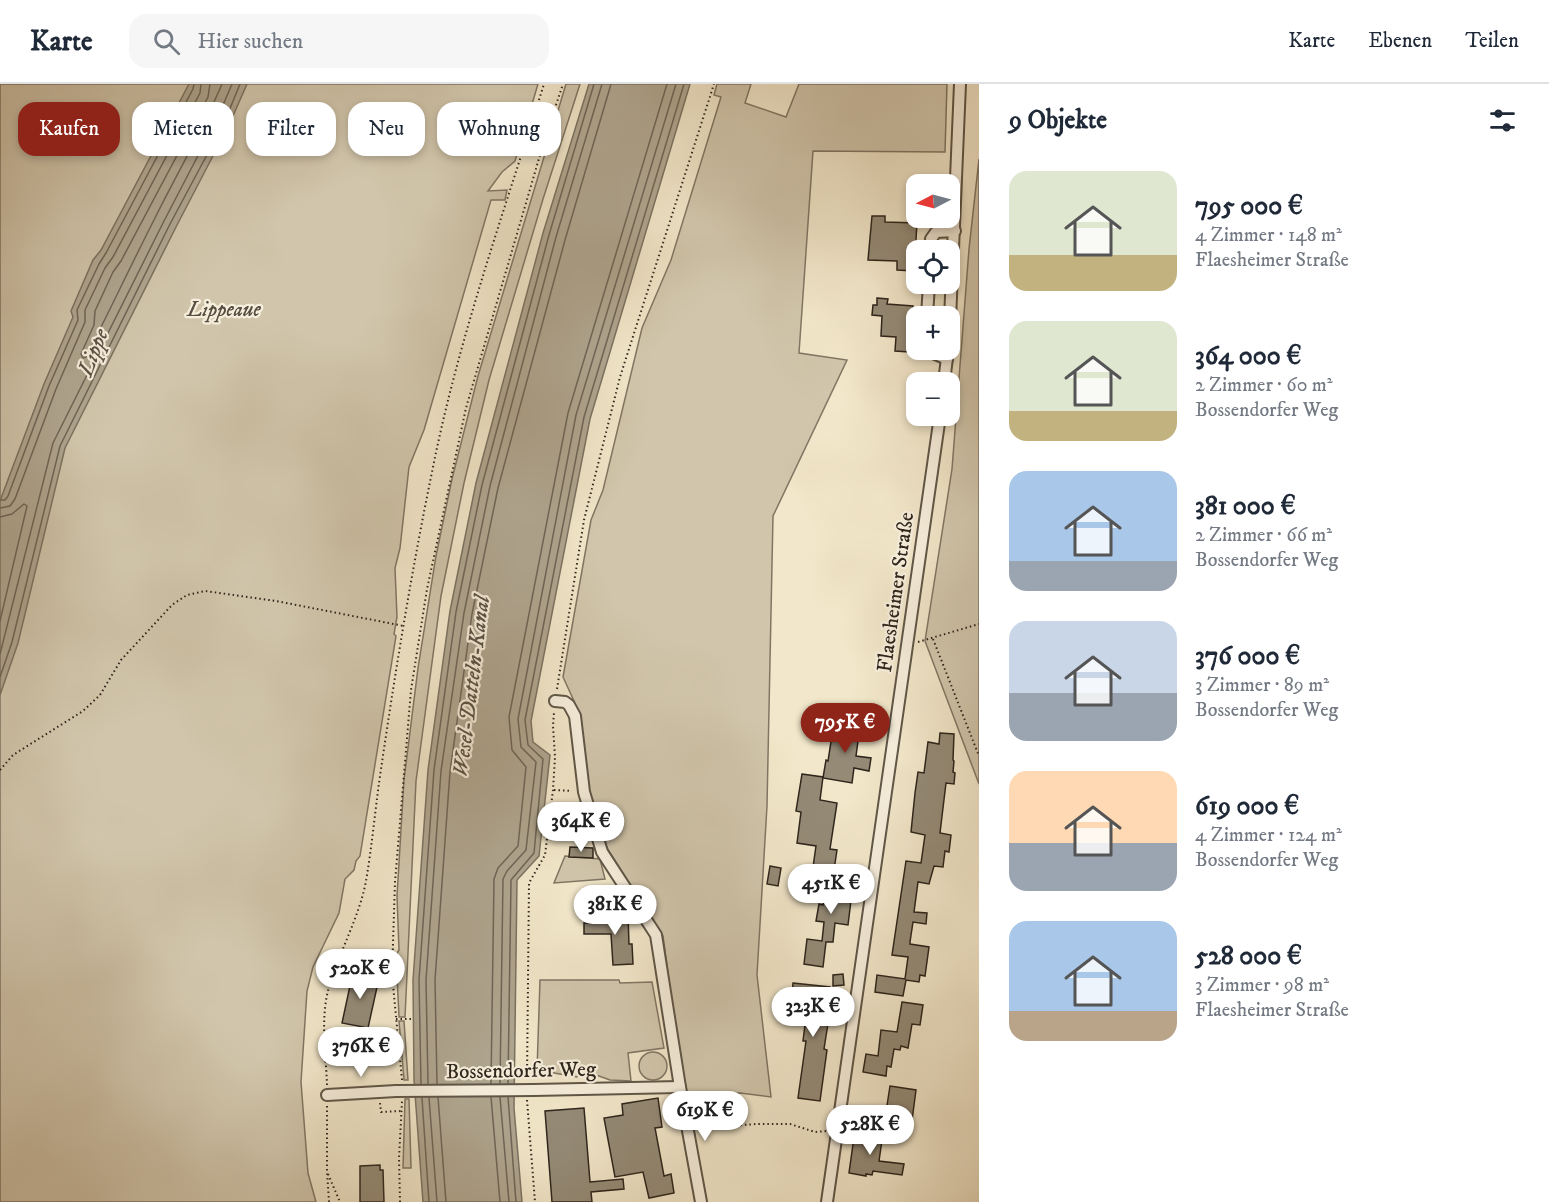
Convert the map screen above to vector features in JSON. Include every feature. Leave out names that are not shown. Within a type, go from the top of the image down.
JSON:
[{"type":"street","points":[[951,306],[960,84]]},
{"type":"street","points":[[931,240],[936,232],[955,231]]},
{"type":"street","name":"Flaesheimer Straße","points":[[827,1202],[939,426]]},
{"type":"street","points":[[555,701],[565,702],[572,708],[584,792],[602,852],[656,935],[680,1087],[702,1202]]},
{"type":"street","name":"Bossendorfer Weg","points":[[327,1095],[396,1091],[680,1087]]},
{"type":"path","points":[[329,1202],[324,1012],[329,988],[354,922],[367,878],[404,626],[432,470],[455,374],[482,280],[544,84]]},
{"type":"path","points":[[338,963],[392,974],[402,779],[411,690],[427,589],[466,408],[563,84]]},
{"type":"path","points":[[535,1202],[527,1071],[529,883],[545,855],[553,790],[555,701],[584,520],[620,377],[714,84]]},
{"type":"path","points":[[0,770],[13,755],[83,711],[100,695],[121,660],[172,605],[187,595],[205,591],[276,601],[404,626]]},
{"type":"path","points":[[918,642],[979,624]]},
{"type":"path","points":[[933,639],[979,756]]},
{"type":"path","points":[[553,790],[584,792]]},
{"type":"path","points":[[396,1019],[413,1019]]},
{"type":"path","points":[[527,1071],[547,1072]]},
{"type":"path","points":[[381,1109],[381,1112],[402,1111]]},
{"type":"path","points":[[688,1129],[790,1124],[815,1132],[824,1130],[836,1132]]},
{"type":"path","points":[[327,1171],[340,1202]]},
{"type":"green space","name":"Lippeaue","points":[[0,84],[538,84],[533,102],[437,102],[437,156],[516,156],[515,161],[502,172],[488,191],[507,190],[505,200],[491,200],[424,430],[409,467],[400,548],[395,568],[397,617],[394,634],[396,636],[360,856],[354,870],[345,879],[339,913],[313,967],[307,991],[301,1082],[308,1173],[316,1202],[0,1202]]},
{"type":"green space","points":[[566,84],[580,84],[561,143],[561,102]]},
{"type":"green space","points":[[717,84],[751,84],[745,103],[786,117],[799,84],[947,84],[945,152],[813,151],[799,353],[847,360],[773,516],[767,806],[757,975],[771,1097],[740,1093],[685,1099],[663,936],[607,848],[589,792],[574,701],[563,677],[591,520],[603,490],[642,328],[671,260],[721,97],[714,95]]},
{"type":"green space","points":[[544,156],[557,156],[489,380],[464,483],[441,596],[416,781],[405,1017],[399,1017],[396,955],[399,950],[397,896],[404,780],[418,668],[436,556],[452,479],[478,376]]},
{"type":"green space","points":[[979,159],[979,784],[925,641],[952,469],[955,426],[960,426],[959,372]]},
{"type":"green space","points":[[565,856],[600,859],[605,879],[554,883]]},
{"type":"green space","points":[[540,980],[652,982],[664,1048],[628,1053],[631,1081],[610,1080],[582,1070],[577,1077],[537,1070]]},
{"type":"green space","points":[[399,1021],[404,1021],[408,1080],[404,1080]]},
{"type":"green space","points":[[653,1052],[663,1056],[667,1066],[663,1076],[653,1080],[643,1076],[639,1066],[643,1056]]},
{"type":"green space","points":[[405,1099],[409,1099],[411,1168],[403,1168]]},
{"type":"water","points":[[189,84],[247,84],[234,114],[234,102],[179,102]]},
{"type":"water","name":"Wesel-Datteln-Kanal","points":[[589,84],[690,84],[590,419],[531,721],[533,742],[550,755],[539,856],[517,880],[514,1108],[522,1202],[423,1202],[414,1080],[413,980],[428,770],[450,611],[476,483],[543,233]]},
{"type":"water","name":"Lippe","points":[[151,156],[213,156],[65,448],[18,643],[0,695],[0,501],[44,384],[73,317],[71,311],[93,260],[101,250]]},
{"type":"building","points":[[872,216],[885,216],[885,222],[906,223],[906,228],[917,228],[916,240],[906,240],[906,271],[897,270],[897,261],[868,260]]},
{"type":"building","points":[[877,298],[888,299],[887,304],[913,306],[906,306],[906,352],[895,351],[896,337],[881,336],[882,316],[872,315],[873,305],[877,305]]},
{"type":"building","points":[[834,722],[860,726],[856,756],[871,758],[869,771],[854,768],[852,783],[823,778]]},
{"type":"building","points":[[940,733],[954,734],[953,772],[955,773],[954,784],[946,783],[940,833],[951,835],[949,852],[945,851],[943,867],[934,866],[929,884],[918,882],[914,912],[927,913],[926,924],[913,922],[910,944],[929,947],[925,976],[920,975],[919,982],[906,980],[903,996],[875,992],[877,975],[905,979],[908,957],[892,955],[906,861],[921,863],[925,835],[911,832],[915,793],[918,772],[924,773],[928,742],[939,744]]},
{"type":"building","points":[[802,774],[823,777],[820,800],[837,803],[830,849],[837,850],[834,870],[813,867],[816,846],[797,843],[801,812],[796,811]]},
{"type":"building","points":[[570,847],[593,848],[593,858],[569,857]]},
{"type":"building","points":[[770,866],[781,868],[778,886],[767,884]]},
{"type":"building","points":[[828,873],[854,876],[848,925],[835,923],[833,942],[826,942],[823,967],[804,964],[807,939],[822,941],[824,922],[816,921],[819,904],[823,905]]},
{"type":"building","points":[[606,911],[620,911],[620,915],[628,915],[629,944],[632,944],[633,964],[613,965],[611,934],[584,934],[584,923],[607,923]]},
{"type":"building","points":[[353,972],[379,978],[368,1028],[342,1023]]},
{"type":"building","points":[[843,974],[844,985],[833,986],[833,975]]},
{"type":"building","points":[[793,983],[830,987],[825,1017],[829,1017],[824,1049],[827,1050],[820,1101],[798,1098],[806,1041],[803,1041],[807,1009],[793,1007],[795,997],[792,996]]},
{"type":"building","points":[[902,1002],[923,1005],[920,1025],[912,1024],[908,1048],[901,1046],[900,1050],[894,1049],[891,1067],[887,1066],[886,1076],[863,1072],[866,1054],[878,1056],[881,1030],[897,1032]]},
{"type":"building","points":[[890,1086],[916,1090],[911,1128],[884,1125]]},
{"type":"building","points":[[658,1098],[662,1127],[655,1128],[664,1176],[671,1174],[674,1193],[649,1198],[643,1172],[615,1177],[604,1118],[623,1115],[622,1104]]},
{"type":"building","points":[[584,1108],[590,1182],[623,1179],[624,1189],[591,1192],[592,1202],[552,1202],[545,1111]]},
{"type":"building","points":[[855,1130],[883,1133],[879,1161],[904,1164],[902,1175],[873,1171],[872,1175],[866,1174],[866,1176],[849,1173]]},
{"type":"building","points":[[380,1165],[380,1170],[383,1170],[384,1202],[360,1202],[360,1166]]}]
